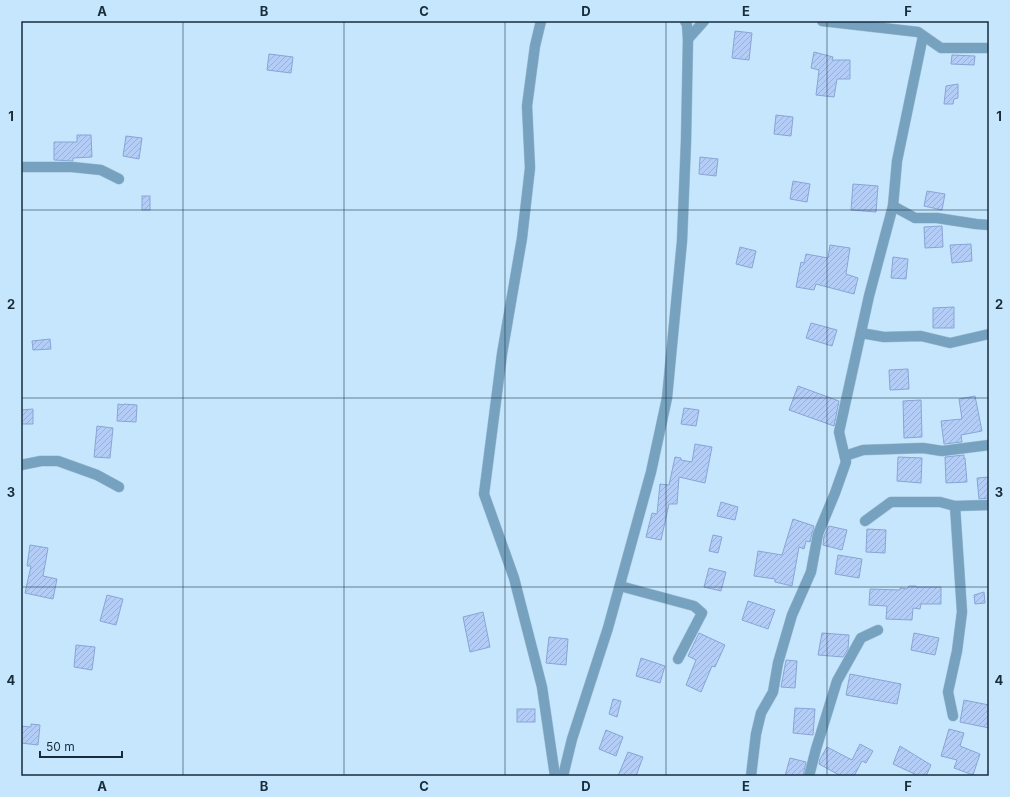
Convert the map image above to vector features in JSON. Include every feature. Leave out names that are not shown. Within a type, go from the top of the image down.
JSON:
[{"type":"street","points":[[541,21],[535,46],[527,106],[530,168],[522,238],[502,354],[484,494],[514,578],[542,687],[555,776]]},
{"type":"street","points":[[563,776],[572,739],[620,586],[651,472],[667,398],[682,241],[688,39],[687,24],[685,21]]},
{"type":"street","points":[[688,39],[704,21]]},
{"type":"street","points":[[822,21],[918,32],[940,48],[989,48]]},
{"type":"street","points":[[751,776],[756,734],[761,713],[773,692],[778,663],[792,615],[811,572],[818,534],[846,462],[838,432],[875,270],[893,206],[897,161],[923,36]]},
{"type":"street","points":[[21,167],[72,167],[101,170],[119,179]]},
{"type":"street","points":[[893,206],[915,218],[937,218],[989,225]]},
{"type":"street","points":[[861,333],[884,337],[921,336],[950,343],[989,334]]},
{"type":"street","points":[[845,456],[863,450],[923,448],[942,451],[989,444]]},
{"type":"street","points":[[21,465],[41,460],[58,461],[97,475],[119,487]]},
{"type":"street","points":[[865,520],[892,502],[940,502],[955,506],[989,505]]},
{"type":"street","points":[[953,716],[948,692],[962,612],[955,506]]},
{"type":"street","points":[[620,586],[694,606],[702,614],[678,659]]},
{"type":"street","points":[[809,776],[837,681],[861,638],[878,630]]},
{"type":"building","points":[[735,31],[752,33],[749,60],[732,58]]},
{"type":"building","points":[[814,52],[833,57],[832,60],[850,60],[850,79],[837,79],[834,97],[816,95],[819,70],[811,68]]},
{"type":"building","points":[[269,54],[293,57],[291,73],[267,70]]},
{"type":"building","points":[[952,55],[975,56],[974,65],[951,64]]},
{"type":"building","points":[[958,84],[958,98],[954,99],[953,104],[944,104],[946,86]]},
{"type":"building","points":[[776,115],[793,117],[791,136],[774,134]]},
{"type":"building","points":[[77,135],[91,135],[92,157],[73,158],[73,161],[54,160],[54,142],[77,142]]},
{"type":"building","points":[[126,136],[142,138],[139,159],[123,156]]},
{"type":"building","points":[[700,157],[718,159],[716,176],[699,174]]},
{"type":"building","points":[[793,181],[810,184],[807,202],[790,199]]},
{"type":"building","points":[[853,184],[878,186],[876,212],[851,210]]},
{"type":"building","points":[[927,191],[945,194],[942,210],[924,206]]},
{"type":"building","points":[[142,196],[150,196],[150,210],[142,210]]},
{"type":"building","points":[[942,226],[943,247],[925,248],[924,227]]},
{"type":"building","points":[[971,244],[972,261],[952,263],[950,245]]},
{"type":"building","points":[[830,245],[850,248],[846,274],[858,278],[854,294],[816,284],[814,290],[796,287],[801,262],[804,263],[806,254],[828,258]]},
{"type":"building","points":[[740,247],[756,251],[752,268],[736,264]]},
{"type":"building","points":[[893,257],[908,259],[906,279],[891,278]]},
{"type":"building","points":[[954,307],[954,328],[933,328],[933,308]]},
{"type":"building","points":[[811,323],[837,330],[832,346],[806,338]]},
{"type":"building","points":[[50,339],[51,349],[33,350],[32,341]]},
{"type":"building","points":[[908,369],[909,389],[890,390],[889,370]]},
{"type":"building","points":[[798,386],[839,401],[834,426],[789,410]]},
{"type":"building","points":[[975,396],[982,431],[961,435],[962,442],[944,444],[941,421],[962,419],[959,399]]},
{"type":"building","points":[[921,400],[922,437],[904,438],[903,401]]},
{"type":"building","points":[[118,404],[137,405],[136,422],[117,421]]},
{"type":"building","points":[[684,408],[699,410],[696,426],[681,424]]},
{"type":"building","points":[[33,409],[33,424],[21,424],[21,410]]},
{"type":"building","points":[[97,426],[113,428],[110,458],[94,457]]},
{"type":"building","points":[[695,444],[712,447],[705,483],[679,477],[677,504],[669,504],[661,540],[646,537],[652,513],[657,514],[660,484],[669,485],[675,457],[692,462]]},
{"type":"building","points":[[964,455],[967,482],[946,483],[945,457]]},
{"type":"building","points":[[898,457],[922,458],[921,483],[897,481]]},
{"type":"building","points":[[989,477],[989,498],[979,499],[977,478]]},
{"type":"building","points":[[721,502],[738,507],[735,520],[717,516]]},
{"type":"building","points":[[793,519],[814,526],[810,542],[806,541],[804,549],[799,547],[792,586],[775,582],[775,579],[754,576],[758,551],[782,555]]},
{"type":"building","points":[[829,526],[847,530],[842,550],[823,545],[824,536]]},
{"type":"building","points":[[867,529],[886,530],[885,553],[866,552]]},
{"type":"building","points":[[713,535],[722,537],[718,553],[709,551]]},
{"type":"building","points":[[30,545],[48,548],[43,576],[57,579],[53,599],[25,593],[31,566],[27,566]]},
{"type":"building","points":[[838,555],[862,559],[859,578],[835,574]]},
{"type":"building","points":[[709,568],[726,572],[721,591],[704,587]]},
{"type":"building","points":[[909,586],[941,587],[941,604],[921,604],[920,609],[913,608],[912,620],[886,619],[887,606],[869,605],[870,589],[900,590],[900,588],[907,589]]},
{"type":"building","points":[[984,592],[985,603],[975,604],[974,595]]},
{"type":"building","points":[[107,595],[123,599],[116,625],[100,621]]},
{"type":"building","points":[[748,601],[775,610],[768,629],[742,620]]},
{"type":"building","points":[[483,612],[490,647],[470,652],[463,617]]},
{"type":"building","points":[[699,633],[725,645],[715,667],[712,666],[701,692],[686,685],[696,660],[688,656]]},
{"type":"building","points":[[822,633],[849,635],[848,649],[843,657],[818,655]]},
{"type":"building","points":[[914,633],[939,638],[935,655],[911,650]]},
{"type":"building","points":[[549,637],[568,639],[566,665],[546,663]]},
{"type":"building","points":[[76,645],[95,647],[92,670],[74,667]]},
{"type":"building","points":[[641,658],[665,666],[660,683],[636,676]]},
{"type":"building","points":[[786,660],[797,661],[795,688],[781,687]]},
{"type":"building","points":[[850,674],[901,684],[897,704],[846,695]]},
{"type":"building","points":[[613,699],[621,701],[617,717],[609,714]]},
{"type":"building","points":[[964,700],[989,705],[989,728],[960,722]]},
{"type":"building","points":[[795,708],[815,709],[813,735],[793,733]]},
{"type":"building","points":[[517,709],[535,709],[535,722],[517,722]]},
{"type":"building","points":[[31,724],[40,725],[38,745],[21,743],[21,726],[31,727]]},
{"type":"building","points":[[949,729],[964,733],[960,746],[980,754],[973,775],[954,768],[957,760],[941,756]]},
{"type":"building","points":[[606,730],[623,737],[616,756],[599,749]]},
{"type":"building","points":[[860,744],[873,751],[866,763],[862,761],[854,776],[841,776],[819,764],[820,759],[827,747],[852,760]]},
{"type":"building","points":[[900,746],[931,765],[926,776],[919,776],[893,764]]},
{"type":"building","points":[[628,752],[643,757],[636,776],[618,776]]},
{"type":"building","points":[[790,758],[806,762],[803,776],[785,776]]}]
